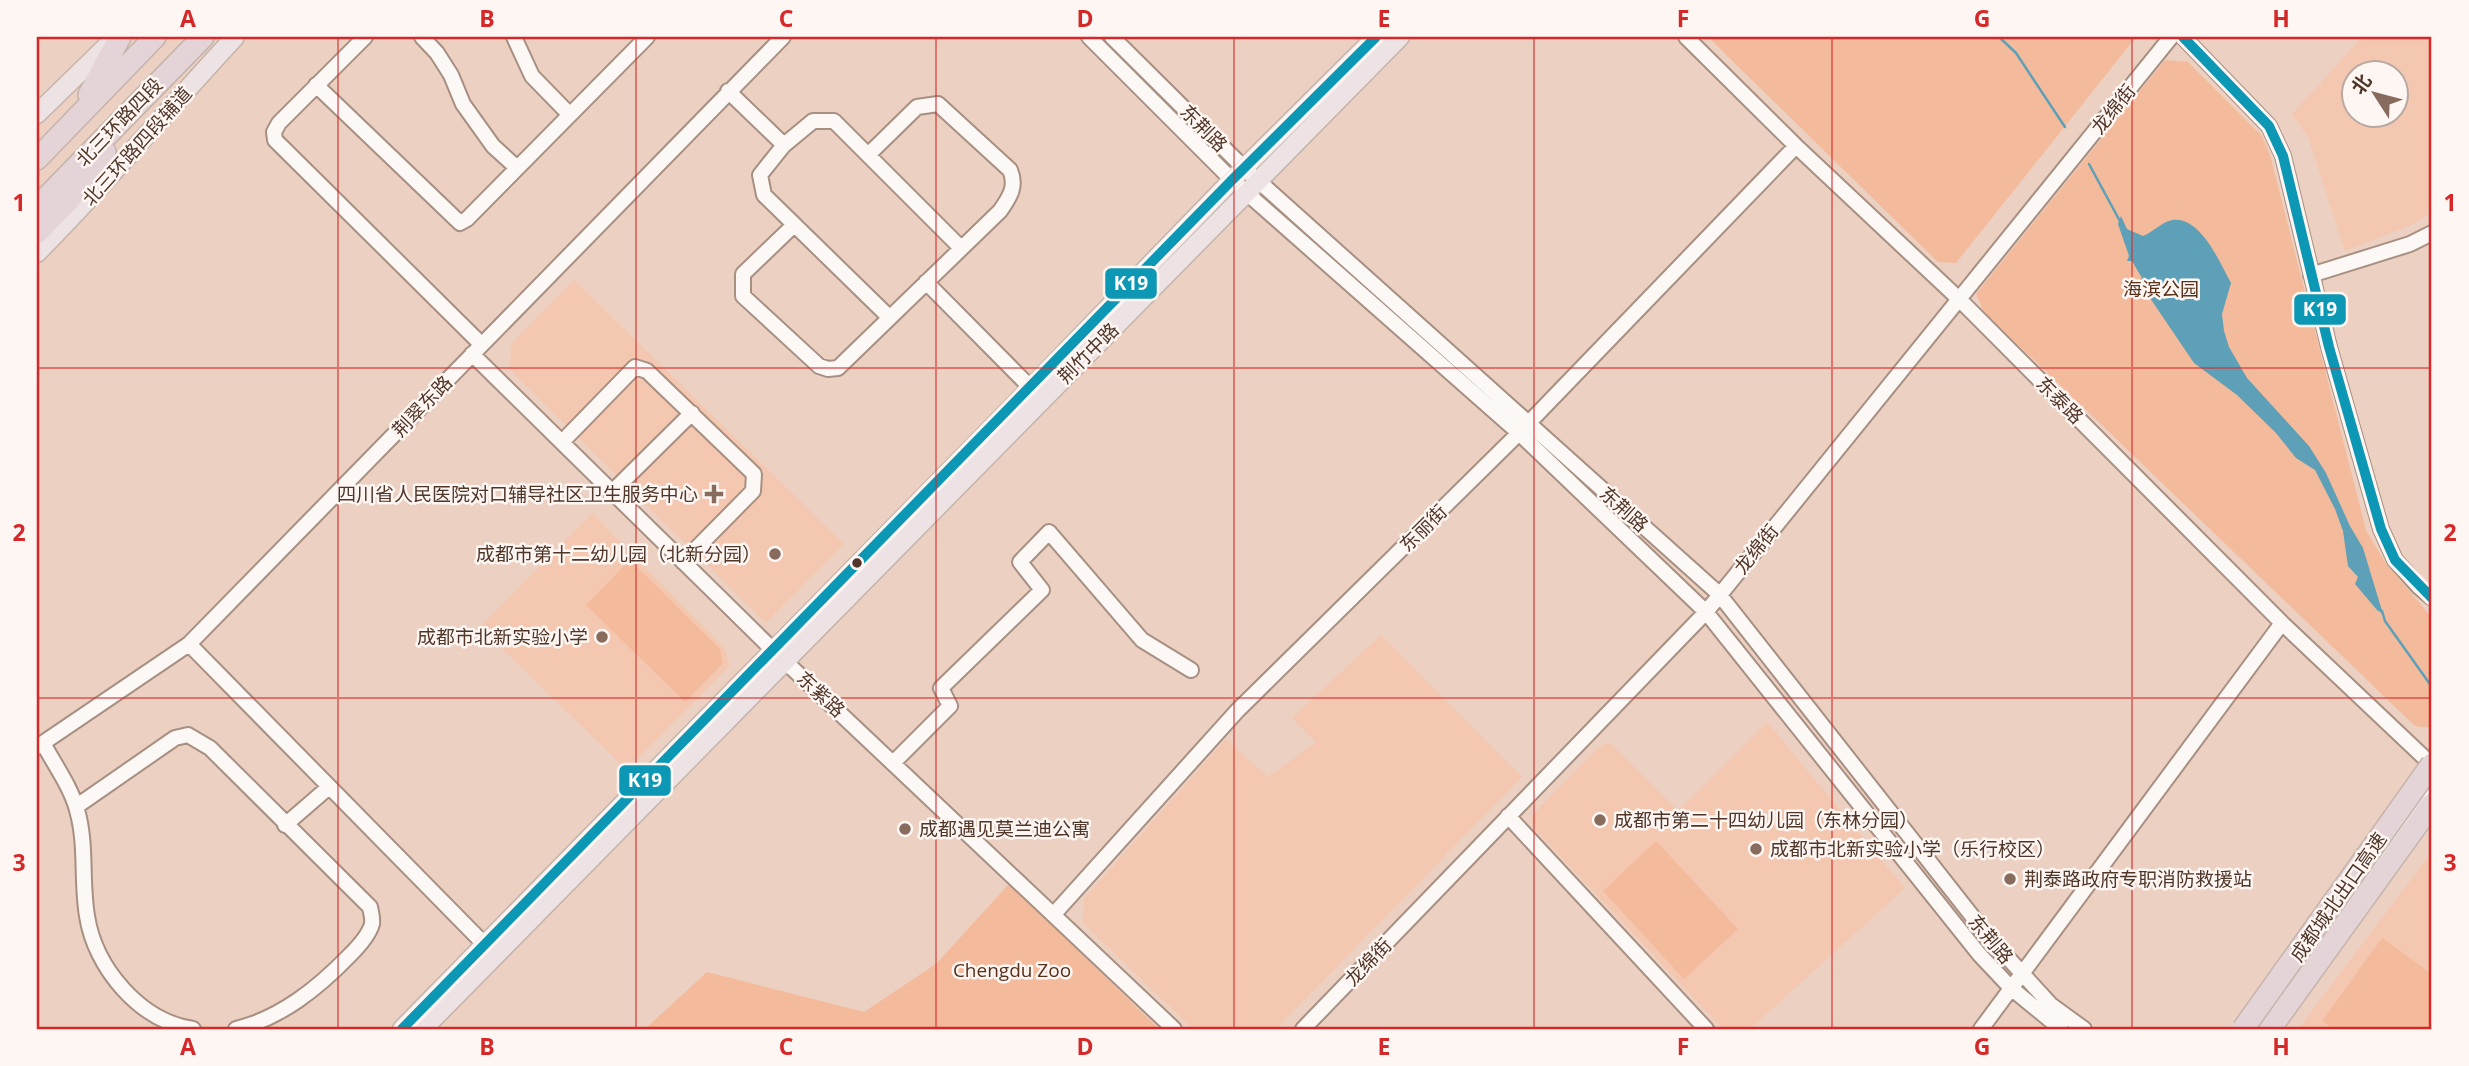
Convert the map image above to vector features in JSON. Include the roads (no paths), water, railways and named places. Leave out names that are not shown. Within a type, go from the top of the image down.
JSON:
[{"type":"highway","points":[[37,148],[75,119],[118,37]]},
{"type":"highway","name":"北三环路四段","points":[[37,159],[155,37]]},
{"type":"highway","name":"北三环路四段","points":[[37,207],[203,37]]},
{"type":"highway","points":[[37,233],[69,200],[103,155],[120,120]]},
{"type":"highway","name":"成都城北出口高速","points":[[2243,1029],[2432,764]]},
{"type":"highway","name":"成都城北出口高速","points":[[2270,1029],[2432,804]]},
{"type":"main road","points":[[37,114],[118,37]]},
{"type":"main road","name":"北三环路四段辅道","points":[[37,253],[82,208],[173,103],[236,37]]},
{"type":"main road","name":"荆竹中路","points":[[780,655],[1031,388],[1238,174],[1376,37]]},
{"type":"main road","name":"荆竹中路","points":[[423,1029],[490,951],[780,655],[1400,37]]},
{"type":"main road","name":"荆竹中路","points":[[402,1029],[490,951]]},
{"type":"street","points":[[365,37],[316,85],[460,223],[467,219],[647,37]]},
{"type":"street","points":[[422,37],[437,52],[451,75],[463,104],[487,138],[517,169]]},
{"type":"street","points":[[514,37],[532,76],[570,115]]},
{"type":"street","name":"荆翠东路","points":[[40,745],[189,644],[783,37]]},
{"type":"street","name":"东荆路","points":[[1088,37],[1524,429],[1719,594],[1987,935],[2051,1005],[2084,1029]]},
{"type":"street","name":"东荆路","points":[[1112,37],[1238,174]]},
{"type":"street","name":"东泰路","points":[[1686,37],[1796,146],[1960,300],[2282,623],[2432,764]]},
{"type":"street","name":"龙绵街","points":[[1303,1029],[1706,612],[2171,37]]},
{"type":"street","points":[[2183,37],[2269,126],[2283,156],[2329,348],[2381,529],[2395,560],[2432,598]]},
{"type":"street","name":"东紫路","points":[[316,85],[279,123],[274,132],[275,140],[611,492],[1174,1029]]},
{"type":"street","points":[[729,92],[784,145]]},
{"type":"street","points":[[794,225],[743,274],[743,296],[819,366],[838,368],[1000,211],[1009,198],[1015,181],[1010,170],[938,104],[917,107],[869,154]]},
{"type":"street","points":[[889,317],[764,195],[760,175],[784,145],[813,121],[834,121],[961,248]]},
{"type":"street","name":"东丽街","points":[[1054,914],[1237,711],[1524,429],[1796,146]]},
{"type":"street","points":[[2311,275],[2410,244],[2432,233]]},
{"type":"street","points":[[926,282],[1031,388]]},
{"type":"street","points":[[562,442],[635,367],[647,370],[754,474],[753,491],[683,562]]},
{"type":"street","points":[[611,492],[692,413]]},
{"type":"street","name":"东荆路","points":[[1524,429],[1706,612],[1979,954],[2011,988],[2061,1029]]},
{"type":"street","points":[[894,762],[950,706],[941,688],[1042,590],[1020,562],[1049,533],[1142,640],[1191,670]]},
{"type":"street","points":[[1981,1029],[2282,623]]},
{"type":"street","points":[[189,644],[490,951]]},
{"type":"street","points":[[77,806],[175,738],[188,735],[209,748],[370,908],[371,927],[356,948],[321,984],[276,1013],[253,1025],[236,1029]]},
{"type":"street","points":[[40,745],[77,806],[82,831],[86,913],[100,954],[116,979],[143,1010],[161,1020],[193,1029]]},
{"type":"street","points":[[2256,1029],[2432,784]]},
{"type":"street","points":[[285,825],[329,787]]},
{"type":"street","points":[[1508,816],[1706,1029]]},
{"type":"water","points":[[2121,216],[2127,229],[2143,236],[2169,221],[2183,221],[2201,233],[2215,253],[2231,283],[2222,314],[2229,347],[2247,378],[2309,446],[2326,473],[2363,548],[2383,614],[2355,584],[2358,577],[2348,566],[2343,531],[2315,470],[2296,458],[2276,433],[2237,395],[2194,363],[2150,298],[2154,284],[2143,290],[2136,283],[2142,278],[2132,261],[2127,261],[2129,256],[2118,224]]},
{"type":"waterway","points":[[1999,37],[2016,53],[2065,127]]},
{"type":"waterway","points":[[2089,164],[2121,223]]},
{"type":"waterway","points":[[2382,611],[2385,621],[2432,687]]},
{"type":"place","name":"四川省人民医院对口辅导社区卫生服务中心","points":[[714,494]]},
{"type":"place","name":"成都市第十二幼儿园（北新分园）","points":[[775,554]]},
{"type":"place","name":"成都市北新实验小学","points":[[602,637]]},
{"type":"place","name":"成都市第二十四幼儿园（东林分园）","points":[[1600,820]]},
{"type":"place","name":"成都遇见莫兰迪公寓","points":[[905,829]]},
{"type":"place","name":"成都市北新实验小学（乐行校区）","points":[[1756,849]]},
{"type":"place","name":"荆泰路政府专职消防救援站","points":[[2010,879]]},
{"type":"park label","name":"海滨公园","points":[[2161,289]]},
{"type":"park label","name":"Chengdu Zoo","points":[[1012,970]]}]
